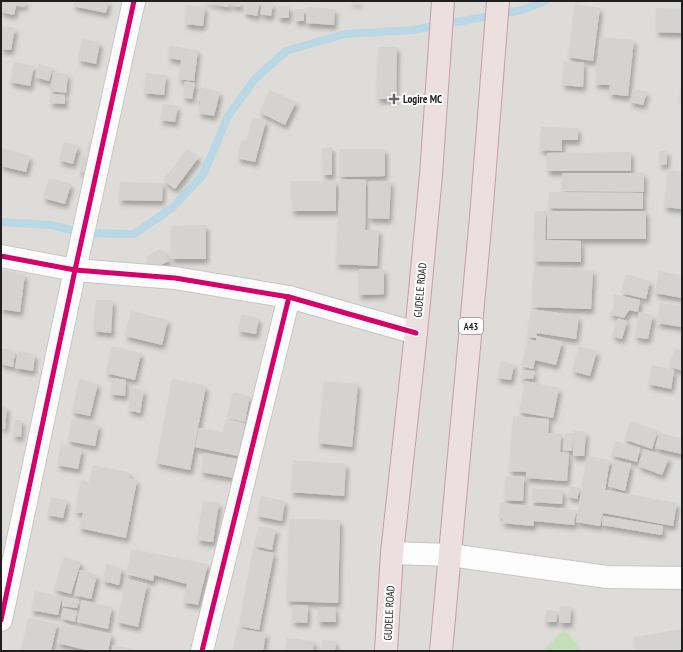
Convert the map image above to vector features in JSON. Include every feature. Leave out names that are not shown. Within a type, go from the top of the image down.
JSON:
[{"type":"highway","name":"GUDELE ROAD","points":[[386,651],[392,553],[416,333],[431,175],[443,1]]},
{"type":"highway","name":"A43","points":[[441,651],[482,217],[498,1]]},
{"type":"street","points":[[1,620],[74,270],[134,1]]},
{"type":"street","points":[[1,256],[74,270],[175,278],[289,297],[416,333]]},
{"type":"street","points":[[202,651],[289,297]]},
{"type":"street","points":[[392,553],[450,555],[607,577],[682,578]]},
{"type":"shaded area","points":[[1,1],[682,1],[682,651],[1,651]]},
{"type":"green space","points":[[564,630],[581,648],[577,651],[543,651]]},
{"type":"building","points":[[1,1],[26,1],[24,7],[16,5],[14,15],[1,12]]},
{"type":"building","points":[[74,1],[109,1],[106,13],[73,6]]},
{"type":"building","points":[[200,1],[229,1],[228,7]]},
{"type":"building","points":[[231,1],[241,1],[240,7],[230,5]]},
{"type":"building","points":[[246,1],[260,1],[257,16],[244,13]]},
{"type":"building","points":[[263,1],[273,3],[271,16],[260,14]]},
{"type":"building","points":[[345,1],[359,1],[359,4]]},
{"type":"building","points":[[575,4],[600,8],[593,61],[568,57]]},
{"type":"building","points":[[186,5],[205,7],[203,26],[185,24]]},
{"type":"building","points":[[278,6],[289,6],[289,18],[278,18]]},
{"type":"building","points":[[307,7],[335,9],[334,25],[306,23]]},
{"type":"building","points":[[656,8],[682,9],[682,33],[656,32]]},
{"type":"building","points":[[295,9],[304,9],[304,21],[295,21]]},
{"type":"building","points":[[1,26],[15,28],[11,50],[1,49]]},
{"type":"building","points":[[600,37],[634,40],[628,96],[609,94],[610,85],[595,84]]},
{"type":"building","points":[[82,39],[100,42],[96,64],[78,60]]},
{"type":"building","points":[[169,46],[198,50],[194,81],[179,79],[181,60],[168,58]]},
{"type":"building","points":[[378,47],[397,47],[396,99],[377,99]]},
{"type":"building","points":[[564,61],[584,63],[583,87],[562,85]]},
{"type":"building","points":[[14,62],[34,66],[30,86],[10,82]]},
{"type":"building","points":[[39,64],[53,68],[49,81],[35,77]]},
{"type":"building","points":[[53,72],[68,74],[66,93],[50,91]]},
{"type":"building","points":[[146,73],[166,75],[164,95],[144,93]]},
{"type":"building","points":[[185,81],[195,83],[192,99],[183,97]]},
{"type":"building","points":[[681,85],[682,99],[679,99]]},
{"type":"building","points":[[200,87],[220,92],[214,116],[198,113],[201,101],[197,100]]},
{"type":"building","points":[[633,89],[647,92],[643,105],[630,102]]},
{"type":"building","points":[[270,90],[296,102],[285,125],[259,112]]},
{"type":"building","points":[[51,94],[65,95],[65,104],[50,103]]},
{"type":"building","points":[[163,104],[178,106],[175,122],[160,120]]},
{"type":"building","points":[[253,117],[266,121],[255,162],[237,158],[242,140],[246,141]]},
{"type":"building","points":[[541,127],[578,128],[578,140],[562,140],[562,151],[540,150]]},
{"type":"building","points":[[89,141],[95,144],[92,153],[86,152]]},
{"type":"building","points":[[64,142],[78,146],[73,164],[59,160]]},
{"type":"building","points":[[332,147],[332,175],[323,175],[322,148]]},
{"type":"building","points":[[2,148],[30,156],[26,172],[1,166]]},
{"type":"building","points":[[187,149],[199,157],[175,189],[163,180]]},
{"type":"building","points":[[340,149],[385,149],[385,176],[340,177]]},
{"type":"building","points":[[659,151],[667,151],[667,164],[660,165]]},
{"type":"building","points":[[631,152],[631,171],[547,171],[547,153]]},
{"type":"building","points":[[83,156],[90,158],[86,173],[79,171]]},
{"type":"building","points":[[668,170],[682,171],[682,209],[664,207]]},
{"type":"building","points":[[562,173],[644,173],[644,192],[562,191]]},
{"type":"building","points":[[49,178],[71,184],[65,204],[43,198]]},
{"type":"building","points":[[340,179],[366,180],[365,230],[379,230],[377,266],[336,264]]},
{"type":"building","points":[[291,181],[336,181],[336,211],[292,211]]},
{"type":"building","points":[[369,181],[391,181],[389,219],[368,218]]},
{"type":"building","points":[[120,182],[163,183],[162,201],[119,200]]},
{"type":"building","points":[[549,192],[643,193],[643,209],[549,208]]},
{"type":"building","points":[[535,211],[546,211],[545,240],[581,241],[581,262],[534,261]]},
{"type":"building","points":[[547,211],[646,211],[646,239],[547,239]]},
{"type":"building","points":[[206,225],[206,259],[171,259],[171,226]]},
{"type":"building","points":[[162,248],[169,261],[153,269],[146,257]]},
{"type":"building","points":[[534,267],[593,270],[591,309],[532,307]]},
{"type":"building","points":[[359,269],[384,269],[384,294],[359,295]]},
{"type":"building","points":[[1,270],[25,274],[20,312],[1,309]]},
{"type":"building","points":[[659,271],[682,275],[682,298],[655,293]]},
{"type":"building","points":[[626,274],[650,281],[646,299],[621,293]]},
{"type":"building","points":[[613,294],[640,300],[638,312],[629,310],[624,318],[609,314],[615,305]]},
{"type":"building","points":[[96,300],[113,300],[111,333],[94,331]]},
{"type":"building","points":[[660,303],[682,306],[682,327],[657,323]]},
{"type":"building","points":[[531,309],[579,316],[576,339],[537,333],[537,336],[562,342],[556,365],[535,360],[533,369],[521,366],[528,339],[536,341],[536,338],[527,337]]},
{"type":"building","points":[[131,311],[168,320],[162,345],[125,336]]},
{"type":"building","points":[[639,312],[653,315],[648,339],[635,337]]},
{"type":"building","points":[[241,314],[259,318],[256,334],[238,331]]},
{"type":"building","points":[[618,318],[627,321],[622,339],[612,336]]},
{"type":"building","points":[[112,346],[141,353],[135,380],[106,373]]},
{"type":"building","points":[[579,346],[597,351],[590,376],[572,371]]},
{"type":"building","points":[[1,348],[15,351],[13,367],[1,364]]},
{"type":"building","points":[[675,348],[682,351],[682,371],[669,366]]},
{"type":"building","points":[[18,351],[35,354],[33,371],[15,368]]},
{"type":"building","points":[[501,361],[514,364],[511,380],[497,378]]},
{"type":"building","points":[[652,365],[674,370],[671,389],[648,384]]},
{"type":"building","points":[[522,370],[535,371],[533,379],[521,378]]},
{"type":"building","points":[[112,378],[126,380],[125,396],[110,394]]},
{"type":"building","points":[[79,379],[98,384],[90,416],[72,412]]},
{"type":"building","points":[[172,379],[206,386],[190,470],[156,463]]},
{"type":"building","points":[[324,381],[358,384],[352,447],[318,443]]},
{"type":"building","points":[[525,381],[559,388],[553,418],[519,412]]},
{"type":"building","points":[[131,388],[144,390],[140,413],[128,410]]},
{"type":"building","points":[[233,392],[250,396],[245,422],[227,418]]},
{"type":"building","points":[[1,406],[7,407],[5,429],[1,428]]},
{"type":"building","points":[[513,416],[549,419],[548,433],[561,434],[560,452],[569,453],[567,481],[526,478],[526,472],[509,471]]},
{"type":"building","points":[[72,419],[99,425],[95,446],[68,441]]},
{"type":"building","points":[[226,419],[245,423],[238,456],[195,447],[199,428],[223,432]]},
{"type":"building","points":[[15,420],[22,420],[21,437],[13,436]]},
{"type":"building","points":[[631,421],[658,431],[652,449],[624,439]]},
{"type":"building","points":[[574,431],[586,432],[584,456],[573,456]]},
{"type":"building","points":[[565,433],[574,433],[572,451],[563,450]]},
{"type":"building","points":[[659,433],[682,438],[682,454],[655,448]]},
{"type":"building","points":[[615,441],[640,448],[637,462],[611,455]]},
{"type":"building","points":[[61,444],[82,449],[78,469],[57,465]]},
{"type":"building","points":[[644,449],[669,458],[662,475],[638,466]]},
{"type":"building","points":[[204,453],[237,459],[234,478],[201,472]]},
{"type":"building","points":[[587,456],[610,460],[605,490],[677,503],[673,526],[603,513],[600,526],[576,522]]},
{"type":"building","points":[[293,460],[346,464],[344,496],[291,492]]},
{"type":"building","points":[[614,460],[631,464],[625,491],[608,486]]},
{"type":"building","points":[[93,465],[131,473],[129,478],[137,480],[126,538],[79,528],[83,513],[75,512],[81,480],[89,482]]},
{"type":"building","points":[[506,476],[524,477],[523,501],[504,500]]},
{"type":"building","points":[[570,486],[580,488],[577,499],[567,496]]},
{"type":"building","points":[[532,488],[563,490],[562,504],[532,502]]},
{"type":"building","points":[[261,496],[285,501],[282,521],[257,516]]},
{"type":"building","points":[[51,497],[67,500],[63,518],[47,515]]},
{"type":"building","points":[[203,501],[219,503],[213,542],[197,540]]},
{"type":"building","points":[[500,503],[576,510],[574,525],[534,521],[533,526],[502,523],[503,518],[499,517]]},
{"type":"building","points":[[603,516],[663,526],[662,535],[602,525]]},
{"type":"building","points":[[289,519],[340,520],[338,603],[287,601]]},
{"type":"building","points":[[259,526],[276,529],[272,550],[254,546]]},
{"type":"building","points":[[132,549],[208,564],[198,605],[183,602],[187,584],[154,575],[153,581],[126,574]]},
{"type":"building","points":[[253,549],[274,553],[259,630],[239,626]]},
{"type":"building","points":[[64,557],[81,562],[71,594],[54,589]]},
{"type":"building","points":[[106,564],[122,568],[119,585],[103,581]]},
{"type":"building","points":[[80,570],[97,575],[91,599],[74,595]]},
{"type":"building","points":[[126,579],[147,584],[138,627],[117,622]]},
{"type":"building","points":[[35,591],[62,596],[58,615],[31,610]]},
{"type":"building","points":[[63,597],[79,600],[77,608],[62,606]]},
{"type":"building","points":[[82,600],[112,607],[108,629],[77,622]]},
{"type":"building","points":[[293,605],[308,606],[307,623],[292,622]]},
{"type":"building","points":[[560,606],[571,607],[570,623],[559,623]]},
{"type":"building","points":[[335,607],[336,622],[318,622],[318,608]]},
{"type":"building","points":[[63,608],[77,611],[75,622],[61,618]]},
{"type":"building","points":[[546,610],[557,611],[556,622],[545,622]]},
{"type":"building","points":[[28,618],[57,624],[51,651],[21,651]]},
{"type":"building","points":[[62,623],[112,634],[108,651],[86,651],[57,643]]},
{"type":"building","points":[[237,628],[266,633],[263,651],[233,651]]},
{"type":"building","points":[[682,629],[682,651],[635,651],[633,637]]},
{"type":"building","points":[[287,638],[314,641],[313,651],[286,651]]},
{"type":"building","points":[[322,640],[336,641],[335,651],[321,651]]},
{"type":"building","points":[[113,645],[131,649],[131,651],[112,651]]},
{"type":"waterway","points":[[1,222],[51,225],[83,233],[134,234],[172,208],[203,175],[228,116],[255,79],[286,51],[345,34],[413,30],[522,10],[545,1]]},
{"type":"cycle path","points":[[1,620],[134,1]]},
{"type":"cycle path","points":[[1,256],[75,270],[175,278],[289,297],[416,333]]},
{"type":"cycle path","points":[[202,651],[289,297]]},
{"type":"place","name":"Logire MC","points":[[394,99]]}]
